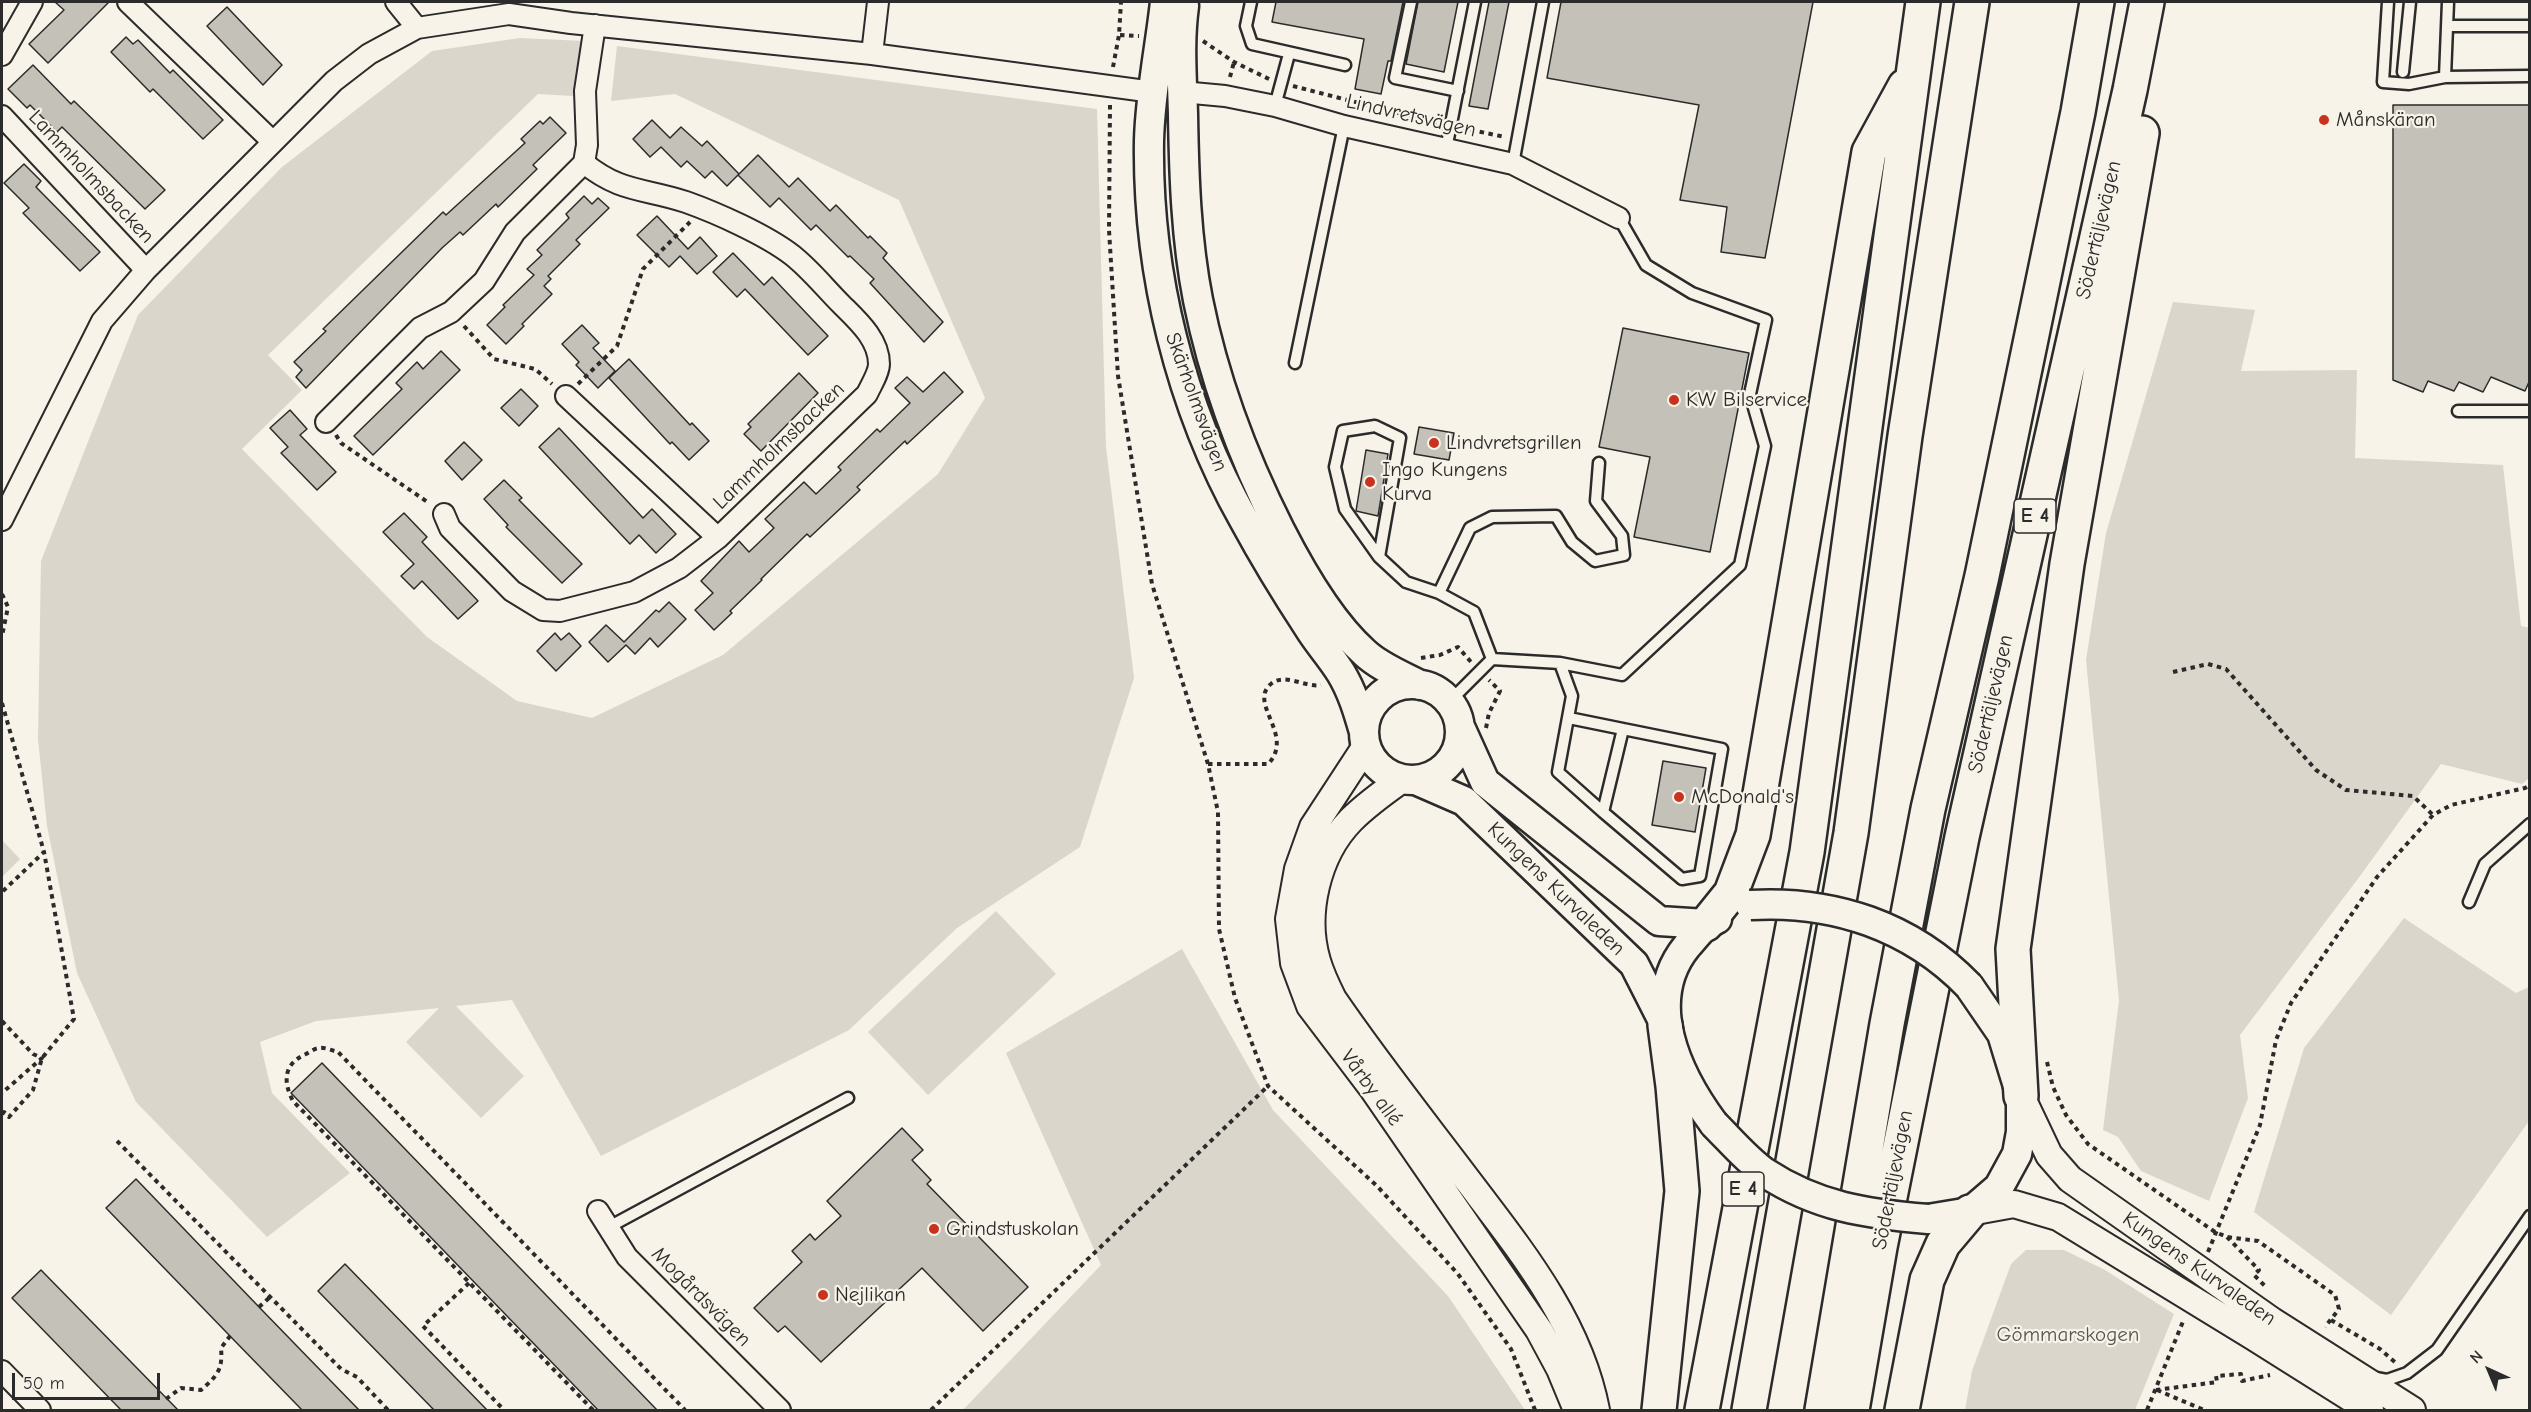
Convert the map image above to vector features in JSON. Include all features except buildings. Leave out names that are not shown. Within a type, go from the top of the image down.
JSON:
[{"type":"highway","name":"E 4","points":[[1702,1410],[1807,852],[1923,2]]},
{"type":"highway","points":[[1749,1410],[1851,833],[1907,425],[1972,2]]},
{"type":"highway","points":[[1822,1410],[1887,1024],[1926,820],[1982,576],[2078,112],[2097,2]]},
{"type":"highway","name":"Södertäljevägen","points":[[1852,1410],[1880,1247],[1950,894],[2130,90],[2147,2]]},
{"type":"highway","points":[[2020,1095],[2013,949],[2067,564],[2159,35],[2161,2]]},
{"type":"highway","points":[[1706,924],[1731,894],[1753,835],[1869,152],[1915,68]]},
{"type":"highway","points":[[1659,1410],[1682,1191],[1665,1025]]},
{"type":"highway","points":[[1902,1410],[1927,1280],[1943,1244],[1970,1212]]},
{"type":"main road","name":"Skärholmsvägen","points":[[1165,2],[1149,141],[1152,216],[1159,274],[1169,327],[1186,385],[1235,505],[1310,630],[1341,674],[1356,706],[1365,739]]},
{"type":"main road","name":"Skärholmsvägen","points":[[1185,2],[1180,38],[1184,177],[1197,298],[1208,347],[1246,456],[1292,554],[1345,632],[1366,654],[1419,671]]},
{"type":"main road","points":[[1153,92],[1182,92]]},
{"type":"main road","points":[[1419,671],[1451,700],[1458,713],[1461,729],[1458,748],[1449,764],[1435,775],[1409,780],[1385,773],[1373,762],[1365,739],[1366,718],[1381,695],[1406,684],[1419,671]]},
{"type":"main road","name":"Kungens Kurvaleden","points":[[1461,729],[1485,782],[1659,921],[1706,924]]},
{"type":"main road","name":"Kungens Kurvaleden","points":[[1409,780],[1464,801],[1634,964],[1665,1025],[1696,1100],[1714,1124],[1763,1171],[1794,1189],[1833,1204],[1871,1214],[1928,1219],[1970,1212]]},
{"type":"main road","points":[[1665,1025],[1667,988],[1676,960],[1706,924],[1750,905],[1782,903],[1854,915],[1928,950],[1969,986],[2002,1034],[2020,1095],[2020,1132],[2017,1154],[1998,1186],[1970,1212]]},
{"type":"street","points":[[2,55],[32,2]]},
{"type":"street","points":[[128,2],[273,142]]},
{"type":"street","points":[[396,2],[417,28]]},
{"type":"street","points":[[872,54],[878,2]]},
{"type":"street","name":"Lammholmsbacken","points":[[2,520],[102,321],[146,270],[343,74],[369,54],[417,28],[509,14],[872,54],[1153,92]]},
{"type":"street","points":[[326,422],[420,328],[451,312],[484,282],[515,232],[585,163],[587,145],[585,91],[595,25]]},
{"type":"street","name":"Lindvretsvägen","points":[[1182,92],[1225,96],[1275,106],[1344,126],[1513,164],[1619,218]]},
{"type":"street","name":"Lammholmsbacken","points":[[2,117],[146,270]]},
{"type":"street","name":"Lammholmsbacken","points":[[444,514],[450,528],[512,591],[543,610],[560,611],[634,592],[679,568],[718,537],[867,394],[879,366],[875,345],[860,324],[794,256],[777,244],[683,201],[620,186],[600,176],[585,163]]},
{"type":"street","name":"Lammholmsbacken","points":[[566,396],[718,537]]},
{"type":"street","name":"Vårby allé","points":[[1365,739],[1313,827],[1298,869],[1289,919],[1294,963],[1310,1006],[1373,1089],[1539,1330],[1560,1369],[1577,1410]]},
{"type":"street","name":"Vårby allé","points":[[1409,780],[1349,821],[1325,858],[1317,880],[1313,910],[1311,933],[1316,960],[1333,999],[1510,1237],[1551,1296],[1567,1324],[1592,1390],[1596,1410]]},
{"type":"street","name":"Kungens Kurvaleden","points":[[2020,1095],[2049,1155],[2070,1179],[2272,1321],[2412,1410]]},
{"type":"street","name":"Kungens Kurvaleden","points":[[1970,1212],[2014,1204],[2058,1217],[2370,1410]]},
{"type":"street","name":"Mogårdsvägen","points":[[602,1219],[627,1257],[780,1410]]},
{"type":"street","points":[[2,1371],[40,1410]]},
{"type":"lane","points":[[1251,2],[1246,26],[1252,44],[1345,65]]},
{"type":"lane","points":[[1411,2],[1395,78],[1458,91]]},
{"type":"lane","points":[[1446,149],[1475,2]]},
{"type":"lane","points":[[1513,164],[1543,2]]},
{"type":"lane","points":[[2388,2],[2383,82],[2409,84],[2445,77],[2529,76]]},
{"type":"lane","points":[[2403,72],[2410,2]]},
{"type":"lane","points":[[2445,77],[2448,2]]},
{"type":"lane","points":[[2447,26],[2529,26]]},
{"type":"lane","points":[[1275,106],[1289,54]]},
{"type":"lane","points":[[1295,363],[1344,126]]},
{"type":"lane","points":[[1451,700],[1492,658],[1560,663],[1622,675],[1740,565],[1765,446],[1750,394],[1766,320],[1692,293],[1647,265],[1619,218]]},
{"type":"lane","points":[[2458,411],[2529,411]]},
{"type":"lane","points":[[1379,557],[1400,438],[1375,426],[1343,431],[1335,467],[1345,509],[1379,557],[1406,582],[1439,593],[1474,612],[1492,658]]},
{"type":"lane","points":[[1439,593],[1470,528],[1492,517],[1556,516],[1572,542],[1595,561],[1624,555],[1622,536],[1596,501],[1599,463]]},
{"type":"lane","points":[[1560,663],[1572,696],[1558,772],[1682,879],[1700,876],[1722,749],[1569,718]]},
{"type":"lane","points":[[1603,812],[1623,729]]},
{"type":"lane","points":[[2469,902],[2485,864],[2529,824]]},
{"type":"lane","points":[[602,1219],[848,1098]]},
{"type":"lane","points":[[2357,1376],[2387,1380],[2407,1373],[2436,1350],[2529,1216]]},
{"type":"path","points":[[1122,3],[1110,87],[1109,230],[1118,375],[1152,584],[1208,764],[1218,812],[1219,929],[1235,998],[1268,1086],[1377,1186],[1458,1274],[1511,1349],[1534,1410]]},
{"type":"path","points":[[1225,96],[1234,62],[1257,75],[1281,82],[1451,126],[1517,140]]},
{"type":"path","points":[[451,312],[494,359],[535,369],[566,396],[617,346],[643,269],[704,209]]},
{"type":"path","points":[[326,422],[341,443],[444,514]]},
{"type":"path","points":[[2,594],[8,608],[2,636]]},
{"type":"path","points":[[1419,671],[1440,655],[1458,647],[1500,691]]},
{"type":"path","points":[[2173,672],[2208,664],[2226,669],[2316,770],[2346,790],[2413,796],[2433,815]]},
{"type":"path","points":[[1208,764],[1268,764],[1277,751],[1278,742],[1265,705],[1265,692],[1268,686],[1282,679],[1317,686],[1324,685],[1341,674]]},
{"type":"path","points":[[2,703],[44,852],[74,1019],[42,1058],[2,1094]]},
{"type":"path","points":[[2205,1261],[2260,1125],[2276,1040],[2291,1003],[2377,877],[2433,815],[2451,805],[2525,788],[2529,785]]},
{"type":"path","points":[[2,892],[44,852]]},
{"type":"path","points":[[2,1021],[33,1054],[42,1058]]},
{"type":"path","points":[[593,1410],[293,1101],[286,1087],[286,1075],[294,1062],[302,1055],[319,1048],[338,1052],[685,1410]]},
{"type":"path","points":[[2045,1054],[2053,1087],[2066,1115],[2088,1144],[2215,1232],[2258,1241],[2336,1295],[2339,1309],[2325,1327]]},
{"type":"path","points":[[2,1114],[4,1112],[9,1117],[33,1090],[42,1058]]},
{"type":"path","points":[[931,1410],[1268,1086]]},
{"type":"path","points":[[117,1140],[341,1369],[357,1377],[388,1410]]},
{"type":"path","points":[[2227,1236],[2259,1270],[2254,1275],[2273,1294]]},
{"type":"path","points":[[469,1283],[423,1326],[504,1410]]},
{"type":"path","points":[[259,1307],[270,1297]]},
{"type":"path","points":[[2147,1410],[2186,1314]]},
{"type":"path","points":[[2331,1320],[2380,1349],[2407,1373]]},
{"type":"path","points":[[166,1399],[181,1388],[201,1390],[215,1378],[222,1362],[221,1348],[230,1336]]},
{"type":"path","points":[[2156,1390],[2217,1382],[2217,1376],[2241,1374],[2242,1381],[2270,1375]]},
{"type":"path","points":[[2156,1390],[2204,1410]]},
{"type":"green space","points":[[520,38],[584,41],[573,96],[538,94],[268,355],[302,390],[242,449],[427,637],[517,701],[592,718],[723,655],[938,474],[985,398],[899,200],[675,94],[611,101],[617,46],[1097,109],[1106,447],[1134,678],[1080,847],[957,928],[849,1030],[601,1156],[512,1000],[456,1006],[524,1076],[481,1118],[406,1042],[439,1008],[316,1021],[260,1042],[272,1093],[350,1173],[267,1237],[136,1102],[77,973],[47,826],[38,739],[41,561],[138,315],[282,167],[432,51]]},
{"type":"green space","points":[[2173,302],[2255,310],[2241,371],[2357,370],[2355,458],[2503,465],[2521,626],[2530,628],[2529,778],[2522,784],[2441,764],[2240,1035],[2248,1098],[2209,1201],[2141,1171],[2118,1137],[2103,1130],[2119,1000],[2086,660],[2106,533]]},
{"type":"green space","points":[[2,840],[20,859],[2,877]]},
{"type":"green space","points":[[996,911],[1056,974],[928,1095],[868,1032]]},
{"type":"green space","points":[[2404,918],[2516,993],[2529,987],[2529,1121],[2391,1315],[2254,1212],[2304,1048]]},
{"type":"green space","points":[[1182,949],[1273,1110],[1448,1296],[1525,1410],[963,1410],[1101,1265],[1006,1053]]},
{"type":"green space","name":"Gömmarskogen","points":[[2026,1250],[2064,1250],[2105,1270],[2174,1314],[2135,1410],[1965,1410],[1972,1371],[2011,1264]]},
{"type":"place","name":"Månskäran","points":[[2324,120]]},
{"type":"place","name":"KW Bilservice","points":[[1674,400]]},
{"type":"place","name":"Lindvretsgrillen","points":[[1434,443]]},
{"type":"place","name":"Ingo Kungens Kurva","points":[[1370,482]]},
{"type":"place","name":"McDonald's","points":[[1679,797]]},
{"type":"place","name":"Grindstuskolan","points":[[934,1229]]},
{"type":"place","name":"Nejlikan","points":[[823,1295]]}]
